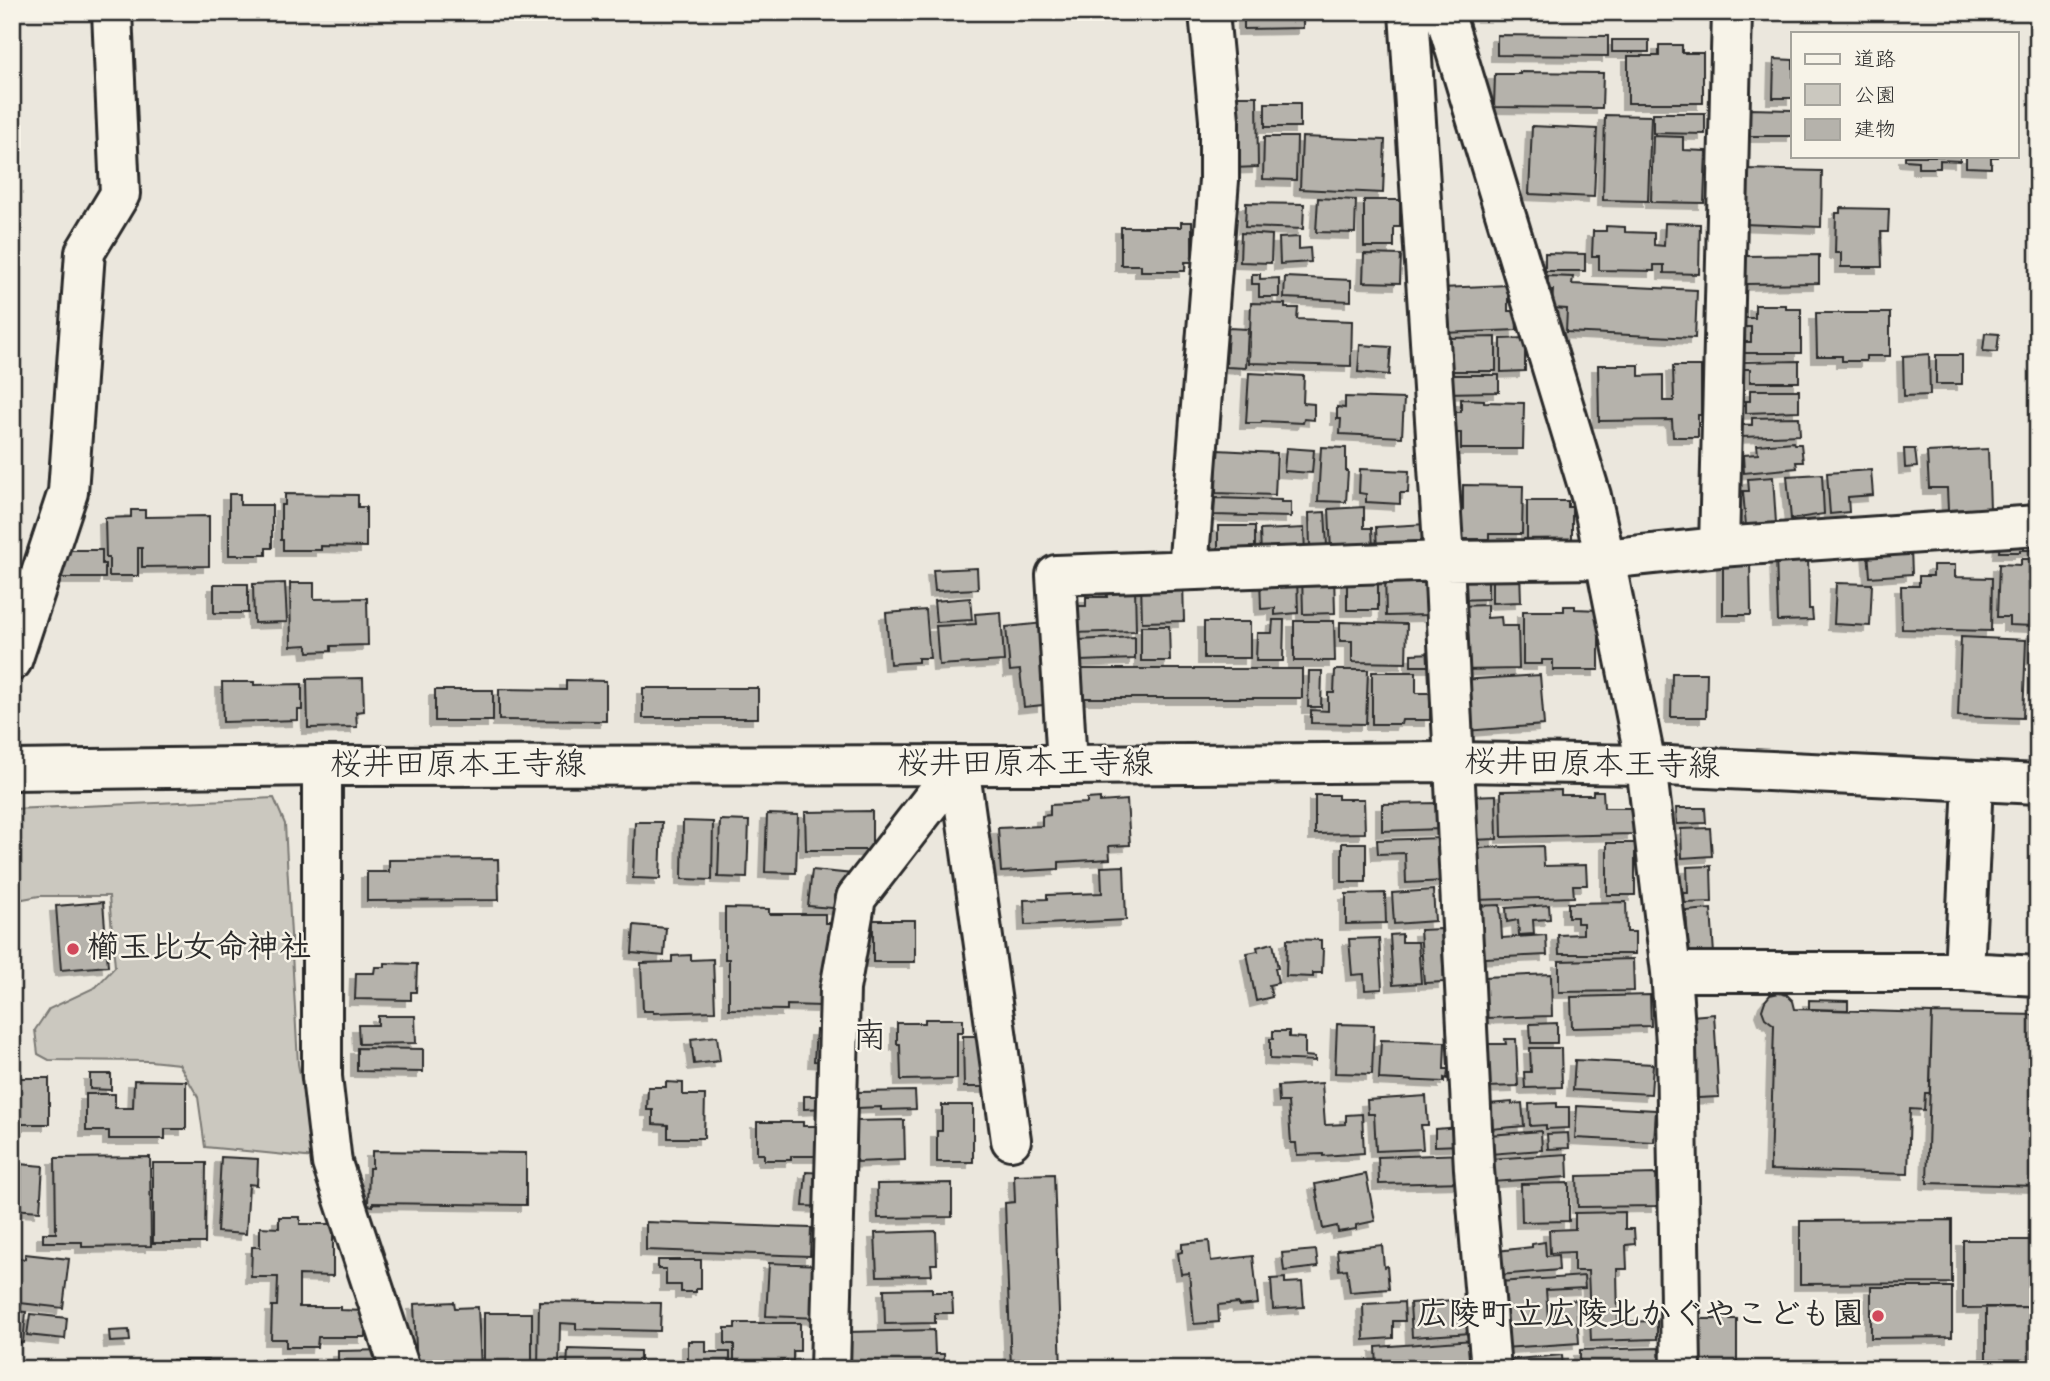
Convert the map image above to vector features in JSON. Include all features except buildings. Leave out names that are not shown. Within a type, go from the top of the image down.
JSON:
[{"type":"street","points":[[12,661],[68,492],[86,252],[120,194],[112,12]]},
{"type":"street","points":[[1188,570],[1219,180],[1219,120],[1209,12]]},
{"type":"street","points":[[1409,12],[1444,561],[1475,1182],[1491,1369]]},
{"type":"street","points":[[1444,12],[1591,496],[1646,765],[1671,972],[1676,1043],[1681,1369]]},
{"type":"street","points":[[1720,547],[1732,12]]},
{"type":"street","points":[[1067,765],[1056,575],[1444,561],[1605,559],[1720,547],[2038,525]]},
{"type":"street","name":"桜井田原本王寺線","points":[[12,770],[322,766],[1454,762],[1646,765],[2038,784]]},
{"type":"street","points":[[959,765],[1011,1140]]},
{"type":"street","points":[[830,1369],[840,989],[856,898],[959,765]]},
{"type":"street","points":[[322,766],[322,1077],[332,1163],[400,1369]]},
{"type":"street","points":[[1964,972],[1972,782]]},
{"type":"street","points":[[1671,972],[1964,972],[2038,976]]},
{"type":"green space","points":[[274,798],[285,824],[298,1064],[316,1158],[205,1147],[198,1097],[179,1064],[150,1061],[49,1060],[38,1054],[35,1030],[49,1009],[96,987],[115,967],[109,896],[39,896],[12,901],[12,809]]},
{"type":"place","name":"櫛玉比女命神社","points":[[73,949]]},
{"type":"place","name":"広陵町立広陵北かぐやこども園","points":[[1878,1316]]},
{"type":"district","name":"南","points":[[870,1038]]}]
